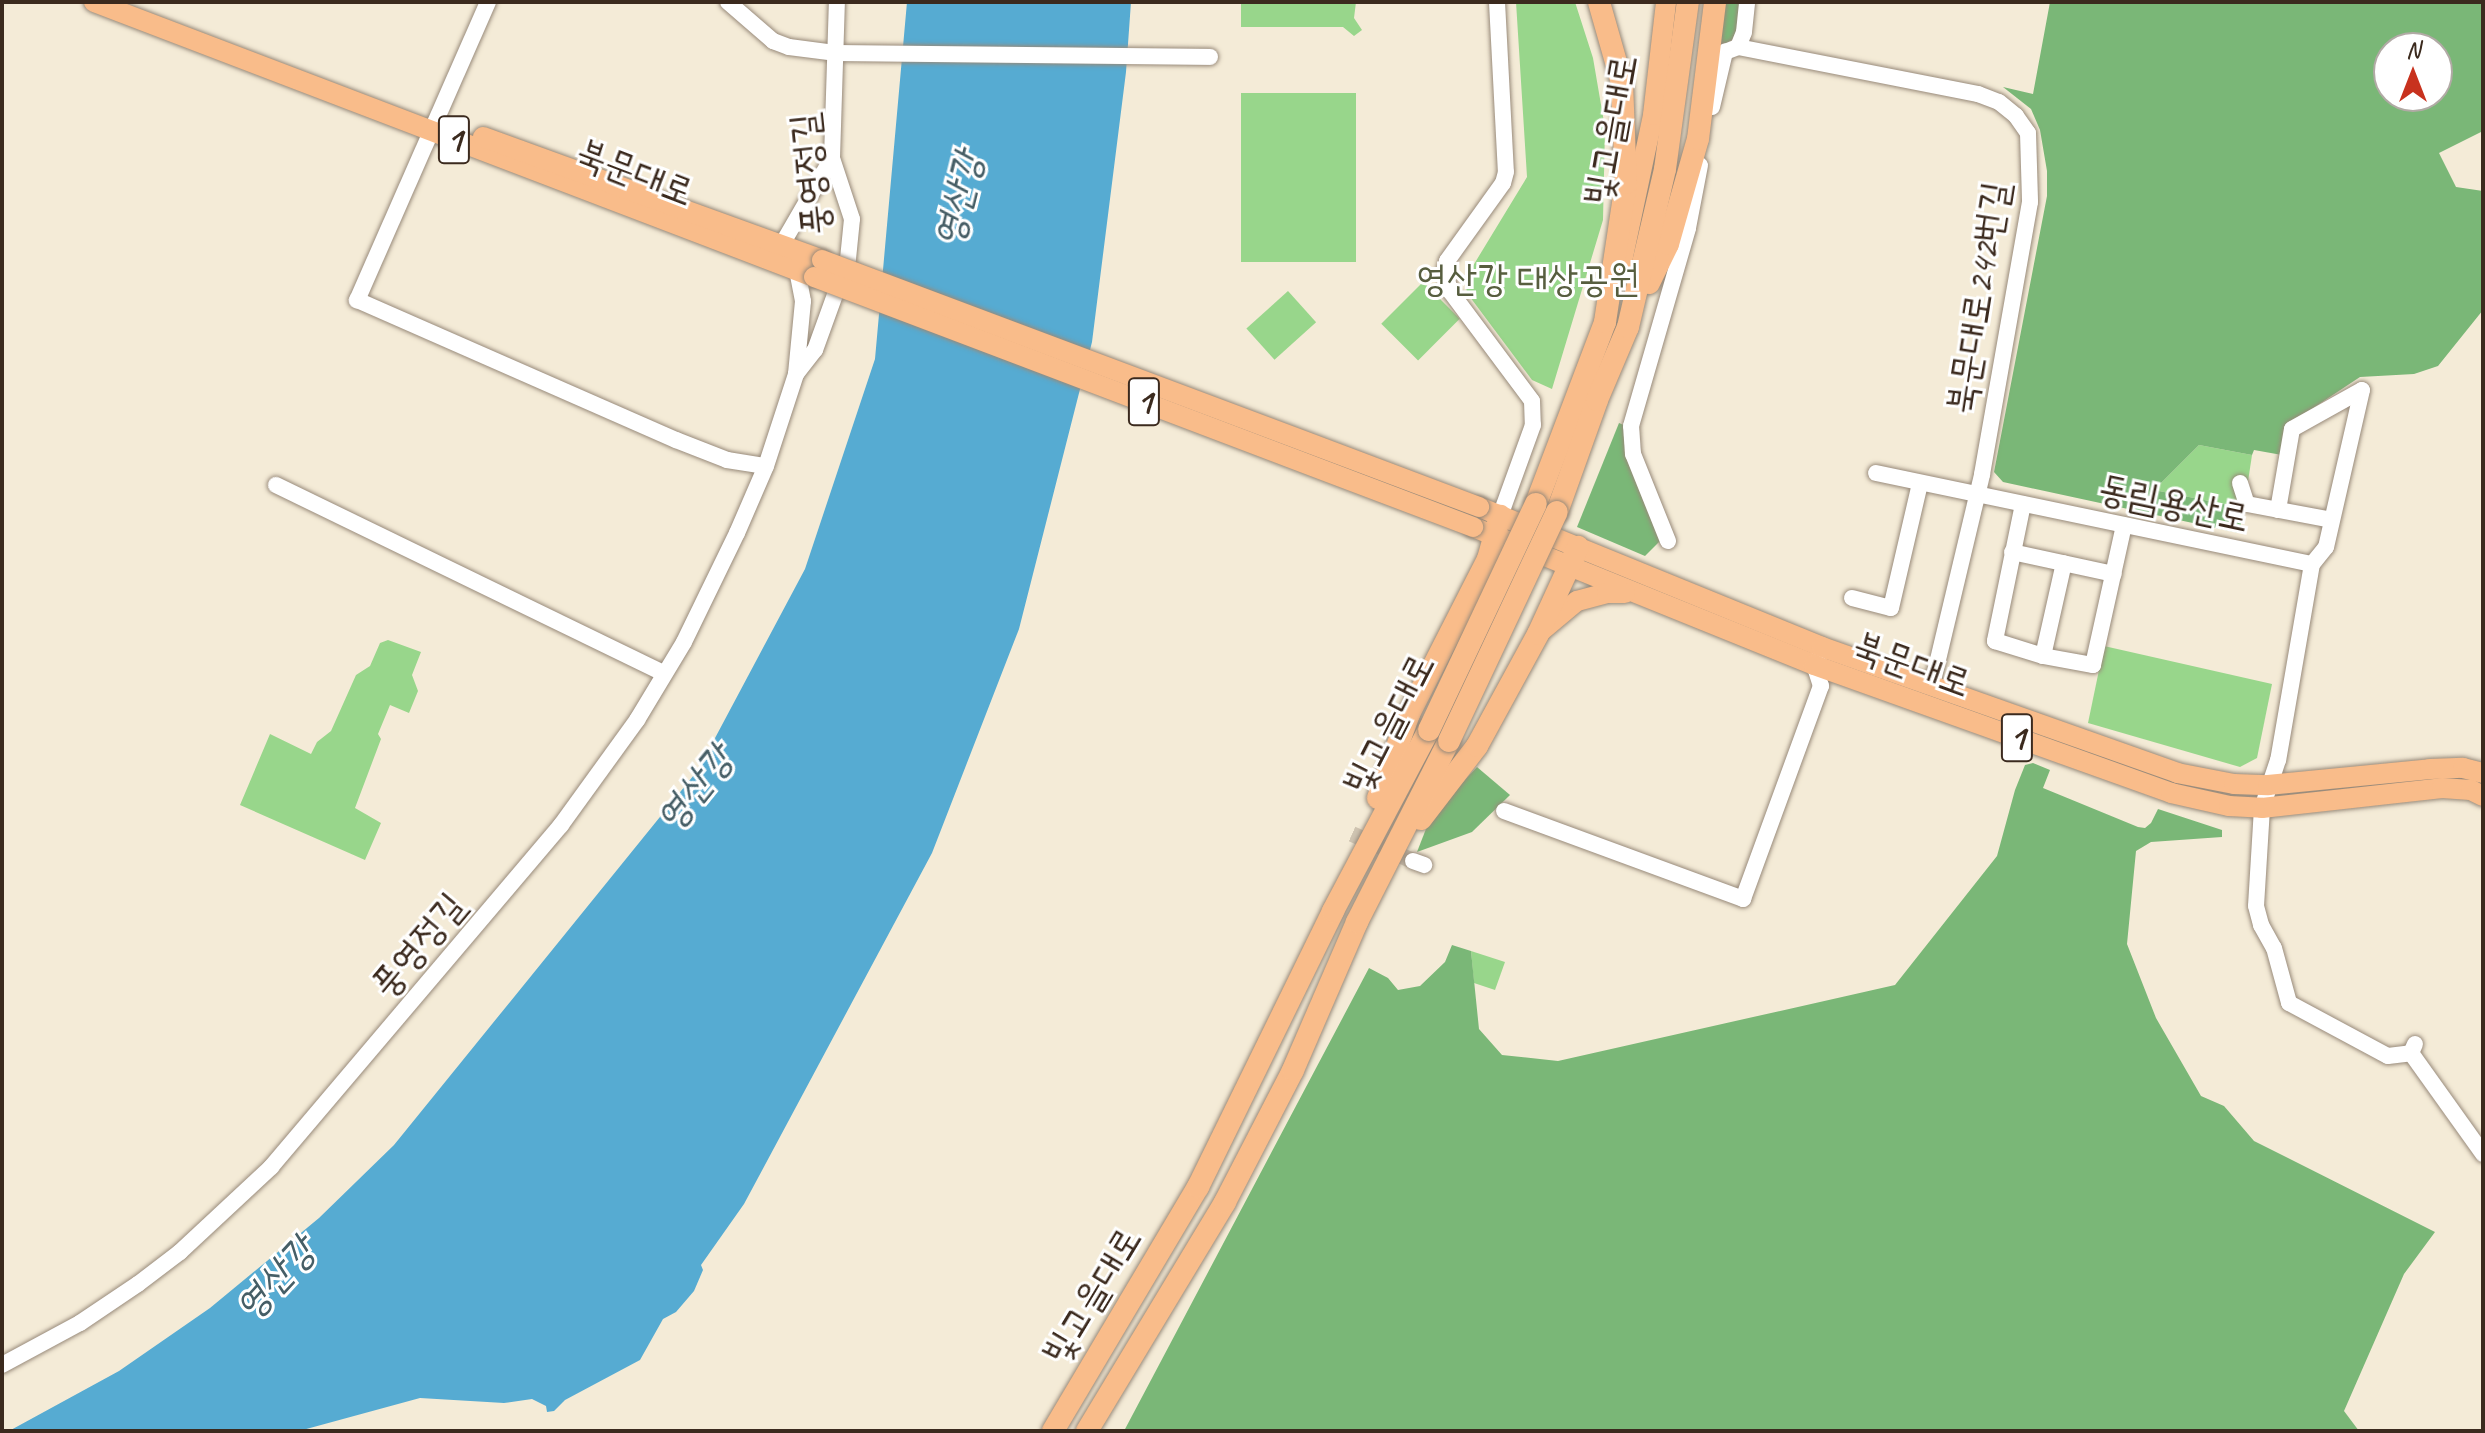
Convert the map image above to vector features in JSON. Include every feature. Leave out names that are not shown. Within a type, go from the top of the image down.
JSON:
[{"type":"highway","points":[[1599,2],[1622,83],[1626,136],[1626,183],[1605,322]]},
{"type":"highway","name":"빛고을대로","points":[[1053,1431],[1141,1289],[1198,1187],[1333,911],[1439,735],[1557,512],[1597,400],[1628,327],[1665,169],[1688,2]]},
{"type":"highway","points":[[1628,327],[1668,244],[1684,196],[1698,139],[1715,2]]},
{"type":"highway","name":"빛고을대로","points":[[1087,1431],[1225,1202],[1293,1070],[1536,504],[1605,322]]},
{"type":"highway","points":[[1333,911],[1355,846],[1387,779],[1409,714],[1468,601],[1486,522]]},
{"type":"highway","points":[[1357,922],[1396,868],[1424,814],[1477,746],[1538,634],[1574,557]]},
{"type":"highway","points":[[1045,1431],[1065,1408]]},
{"type":"main road","name":"빛고을대로","points":[[1605,322],[1643,170],[1666,2]]},
{"type":"main road","name":"북문대로","points":[[112,4],[811,269]]},
{"type":"main road","name":"북문대로","points":[[434,125],[781,246],[811,269]]},
{"type":"main road","name":"1","points":[[811,269],[1486,522]]},
{"type":"main road","name":"북문대로","points":[[1486,522],[1818,656],[2171,793],[2229,806],[2262,808],[2442,788],[2471,790],[2483,796]]},
{"type":"main road","name":"북문대로","points":[[1574,557],[1635,594],[1818,656],[1932,685],[2177,773],[2234,784],[2268,785],[2430,769],[2463,768],[2483,773]]},
{"type":"main road","points":[[1538,634],[1577,601],[1607,593],[1635,594]]},
{"type":"street","points":[[488,2],[357,300],[689,445],[727,460],[766,466]]},
{"type":"street","points":[[728,2],[773,41],[789,47],[845,53],[1210,57]]},
{"type":"street","name":"풍영정길","points":[[2,1365],[80,1323],[138,1284],[180,1252],[271,1167],[561,825],[626,737],[702,608],[766,466],[796,374],[809,361],[819,341],[850,249],[848,198],[832,158],[845,53],[837,2]]},
{"type":"street","points":[[1486,522],[1533,425],[1532,401],[1450,291],[1445,270],[1447,261],[1503,183],[1506,172],[1497,2]]},
{"type":"street","points":[[1668,541],[1633,454],[1631,426],[1688,228],[1719,67],[1725,52],[1738,47],[1744,32],[1747,2]]},
{"type":"street","name":"북문대로242번길","points":[[1738,47],[1978,94],[1999,102],[2016,116],[2028,133],[2030,202],[1977,494],[1932,685]]},
{"type":"street","points":[[781,246],[832,158]]},
{"type":"street","points":[[796,374],[803,301],[811,269]]},
{"type":"street","name":"동림용산로","points":[[2278,510],[2292,429],[2348,394],[2362,390],[2326,547],[2312,564],[2278,760],[2262,808],[2256,906],[2261,925],[2274,948],[2289,1003],[2388,1056],[2413,1048],[2483,1152]]},
{"type":"street","points":[[1876,473],[1977,494]]},
{"type":"street","points":[[1852,598],[1891,608],[1920,483]]},
{"type":"street","name":"동림용산로","points":[[2240,483],[2247,504],[2332,520]]},
{"type":"street","points":[[276,485],[664,673]]},
{"type":"street","name":"동림용산로","points":[[1977,494],[2312,564]]},
{"type":"street","points":[[2023,504],[1995,641],[2043,656],[2093,665],[2124,525]]},
{"type":"street","points":[[2012,552],[2114,574]]},
{"type":"street","points":[[2043,656],[2064,563]]},
{"type":"street","points":[[1504,811],[1743,899],[1821,686],[1818,656]]},
{"type":"green space","points":[[1241,2],[1356,2],[1354,18],[1362,30],[1354,36],[1343,27],[1241,27]]},
{"type":"green space","name":"영산강 대상공원","points":[[1516,2],[1575,2],[1593,58],[1605,128],[1603,220],[1552,389],[1532,380],[1467,293],[1465,279],[1527,177]]},
{"type":"green space","points":[[1722,2],[1741,2],[1738,37],[1728,42],[1723,51],[1715,51]]},
{"type":"green space","points":[[2050,2],[2483,2],[2483,131],[2439,153],[2456,187],[2483,191],[2483,310],[2438,366],[2414,374],[2360,377],[2289,424],[2282,455],[2254,450],[2252,455],[2199,445],[2154,490],[2244,508],[2239,533],[2003,482],[1994,472],[2047,196],[2047,171],[2040,130],[2031,109],[2003,87],[2033,94]]},
{"type":"green space","points":[[1241,93],[1356,93],[1356,262],[1241,262]]},
{"type":"green space","points":[[1423,282],[1460,319],[1418,360],[1381,324]]},
{"type":"green space","points":[[1288,291],[1316,322],[1274,360],[1246,328]]},
{"type":"green space","points":[[1619,423],[1626,426],[1660,541],[1645,556],[1577,527]]},
{"type":"green space","points":[[2199,445],[2252,455],[2244,508],[2154,490]]},
{"type":"green space","points":[[388,640],[421,652],[412,675],[418,691],[409,713],[390,705],[378,734],[381,739],[355,808],[381,823],[365,860],[240,805],[270,734],[311,754],[317,742],[331,731],[356,675],[370,666],[380,643]]},
{"type":"green space","points":[[2104,646],[2272,684],[2257,758],[2240,767],[2088,723]]},
{"type":"green space","points":[[2033,763],[2050,770],[2043,788],[2138,827],[2145,828],[2151,823],[2158,809],[2222,830],[2222,837],[2151,842],[2136,851],[2127,944],[2156,1018],[2201,1096],[2224,1106],[2254,1141],[2435,1232],[2404,1274],[2344,1411],[2359,1431],[1124,1431],[1369,968],[1388,978],[1398,990],[1420,986],[1445,962],[1452,945],[1471,951],[1479,1029],[1502,1055],[1558,1061],[1895,985],[1997,856],[2015,790],[2025,765]]},
{"type":"green space","points":[[1477,767],[1510,795],[1472,832],[1417,852],[1431,816]]},
{"type":"green space","points":[[1471,951],[1505,962],[1495,990],[1474,983]]},
{"type":"water","name":"영산강","points":[[907,2],[1131,2],[1126,72],[1092,342],[1019,629],[932,853],[744,1204],[701,1265],[703,1270],[694,1291],[676,1312],[663,1319],[640,1360],[565,1400],[554,1411],[547,1412],[546,1406],[532,1399],[504,1403],[420,1398],[299,1431],[9,1431],[119,1371],[210,1308],[319,1218],[394,1145],[698,770],[805,569],[875,359]]},
{"type":"tunnel","points":[[1352,834],[1413,861]]}]
